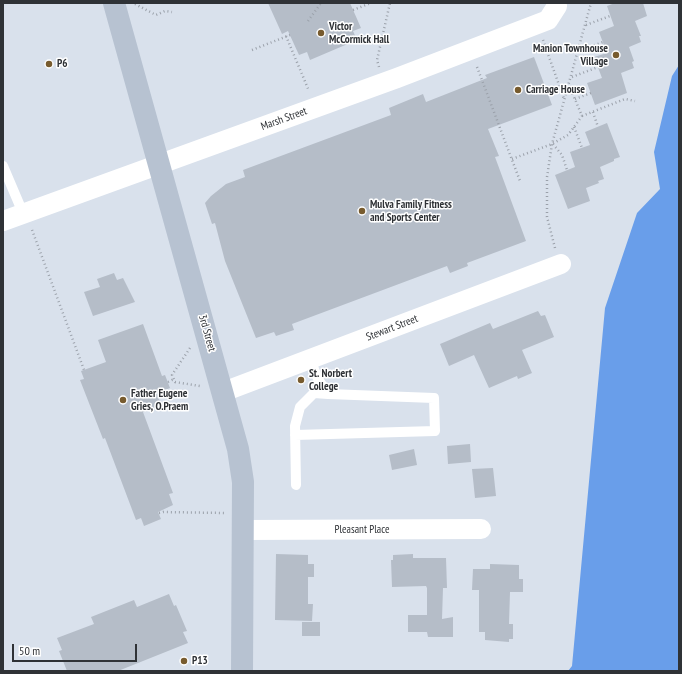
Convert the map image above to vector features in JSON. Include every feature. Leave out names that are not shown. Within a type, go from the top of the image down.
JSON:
[{"type":"main road","name":"3rd Street","points":[[124,4],[159,164],[238,449],[243,482],[244,530],[242,671]]},
{"type":"street","name":"Marsh Street","points":[[3,221],[384,82],[548,20],[557,6]]},
{"type":"street","name":"Stewart Street","points":[[223,392],[561,264]]},
{"type":"street","name":"Pleasant Place","points":[[244,530],[481,529]]},
{"type":"lane","points":[[3,166],[24,213]]},
{"type":"lane","points":[[310,359],[318,379],[328,394]]},
{"type":"lane","points":[[295,435],[436,431],[434,398],[314,394],[300,407],[295,426],[295,435],[296,485]]},
{"type":"path","points":[[308,21],[322,3]]},
{"type":"path","points":[[353,10],[370,3]]},
{"type":"path","points":[[384,82],[377,60],[390,3]]},
{"type":"path","points":[[561,264],[547,217],[547,177],[552,144],[579,51],[591,3]]},
{"type":"path","points":[[124,4],[156,15],[165,11],[172,12]]},
{"type":"path","points":[[586,25],[610,16]]},
{"type":"path","points":[[537,24],[564,100]]},
{"type":"path","points":[[252,50],[290,35]]},
{"type":"path","points":[[286,36],[316,107]]},
{"type":"path","points":[[579,51],[603,42]]},
{"type":"path","points":[[471,49],[520,181]]},
{"type":"path","points":[[571,77],[598,67]]},
{"type":"path","points":[[569,85],[582,116]]},
{"type":"path","points":[[575,99],[591,93]]},
{"type":"path","points":[[512,159],[552,144],[568,135],[582,116],[625,99],[635,101]]},
{"type":"path","points":[[593,112],[598,127]]},
{"type":"path","points":[[574,127],[582,148]]},
{"type":"path","points":[[552,144],[562,155],[567,170]]},
{"type":"path","points":[[24,213],[84,370]]},
{"type":"path","points":[[190,348],[172,375],[175,382],[200,386]]},
{"type":"path","points":[[168,382],[174,379]]},
{"type":"water","points":[[679,65],[679,671],[568,671],[572,666],[605,308],[637,213],[660,189],[654,152],[672,76]]},
{"type":"building","name":"Victor McCormick Hall","points":[[268,3],[350,3],[361,28],[353,31],[357,40],[310,60],[307,52],[299,55],[288,31],[282,34]]},
{"type":"building","name":"Manion Townhouse Village","points":[[615,3],[643,3],[647,16],[635,21],[641,36],[639,36],[641,42],[629,47],[634,61],[632,62],[634,68],[621,73],[627,93],[595,105],[587,83],[602,78],[594,57],[607,53],[599,32],[614,26],[607,6]]},
{"type":"building","name":"Mulva Family Fitness and Sports Center","points":[[534,57],[552,105],[488,129],[499,156],[495,157],[526,241],[467,263],[468,266],[450,273],[447,266],[292,324],[294,330],[276,336],[274,332],[256,338],[225,261],[215,223],[212,224],[205,203],[211,196],[226,184],[245,177],[243,170],[391,115],[389,108],[423,94],[426,102],[487,78],[485,75]]},
{"type":"building","points":[[607,123],[620,157],[600,167],[604,179],[598,181],[599,183],[586,188],[590,201],[568,209],[555,175],[575,167],[570,152],[590,145],[585,132]]},
{"type":"building","points":[[114,273],[117,280],[123,278],[135,302],[93,316],[84,292],[100,287],[97,279]]},
{"type":"building","points":[[538,311],[541,316],[545,315],[554,337],[522,350],[532,373],[518,379],[517,376],[489,388],[474,355],[449,366],[440,344],[490,323],[493,329]]},
{"type":"building","name":"Father Eugene Gries, O.Praem","points":[[143,324],[162,376],[165,375],[170,388],[157,393],[161,405],[143,412],[173,493],[169,494],[173,505],[158,512],[161,519],[144,526],[141,518],[136,520],[105,438],[103,439],[80,380],[84,379],[81,371],[106,362],[98,340]]},
{"type":"building","points":[[470,444],[471,462],[448,464],[447,446]]},
{"type":"building","points":[[414,449],[417,465],[392,470],[389,455]]},
{"type":"building","points":[[493,468],[496,496],[475,498],[472,469]]},
{"type":"building","points":[[276,554],[308,555],[308,564],[314,564],[314,577],[308,577],[308,604],[313,604],[312,621],[275,620]]},
{"type":"building","points":[[413,554],[413,558],[446,558],[447,588],[443,588],[442,619],[453,617],[453,637],[428,637],[427,632],[408,632],[408,615],[427,615],[427,588],[426,586],[392,587],[391,560],[393,560],[393,555]]},
{"type":"building","points":[[490,564],[519,565],[519,579],[523,579],[523,592],[510,592],[509,624],[513,624],[513,639],[509,639],[509,642],[485,640],[485,632],[479,632],[479,590],[472,590],[473,569],[490,569]]},
{"type":"building","points":[[169,594],[174,606],[176,605],[187,631],[183,632],[188,643],[118,671],[67,671],[59,651],[62,650],[57,638],[94,624],[91,617],[134,600],[137,607]]},
{"type":"building","points":[[302,622],[320,622],[320,636],[302,636]]},
{"type":"place","name":"Victor McCormick Hall","points":[[321,33]]},
{"type":"place","name":"Manion Townhouse Village","points":[[616,55]]},
{"type":"place","name":"P6","points":[[49,64]]},
{"type":"place","name":"Carriage House","points":[[518,90]]},
{"type":"place","name":"Mulva Family Fitness and Sports Center","points":[[362,211]]},
{"type":"place","name":"St. Norbert College","points":[[301,380]]},
{"type":"place","name":"Father Eugene Gries, O.Praem","points":[[123,400]]},
{"type":"place","name":"P13","points":[[184,661]]}]
